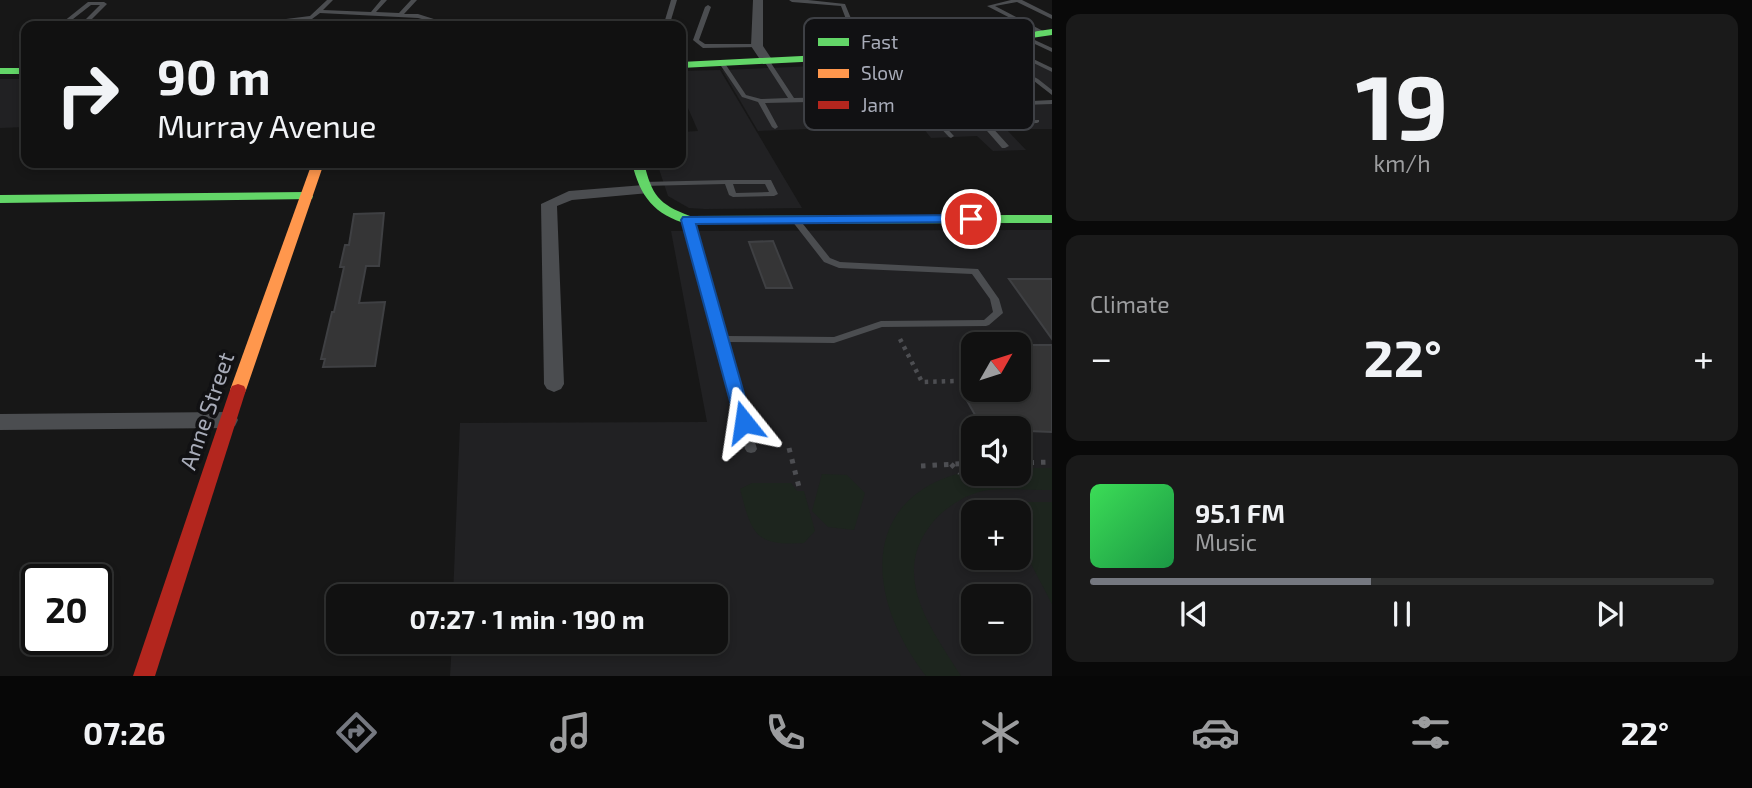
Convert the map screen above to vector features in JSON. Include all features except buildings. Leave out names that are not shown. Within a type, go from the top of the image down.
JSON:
[{"type":"street","points":[[758,0],[757,46],[767,61]]},
{"type":"street","points":[[686,65],[804,59]]},
{"type":"street","name":"Anne Street","points":[[144,676],[227,420],[316,168]]},
{"type":"street","points":[[639,168],[646,198],[661,211],[688,220],[1052,219]]},
{"type":"street","points":[[554,384],[549,204],[569,195],[643,187]]},
{"type":"street","points":[[0,199],[307,196]]},
{"type":"street","points":[[0,422],[227,420]]},
{"type":"lane","points":[[283,21],[312,17],[330,0]]},
{"type":"lane","points":[[372,13],[384,0]]},
{"type":"lane","points":[[400,15],[414,0]]},
{"type":"lane","points":[[668,20],[674,0]]},
{"type":"lane","points":[[792,0],[844,5],[848,18]]},
{"type":"lane","points":[[1017,18],[990,6],[1018,0],[1052,17]]},
{"type":"lane","points":[[67,21],[90,3],[104,4],[87,21]]},
{"type":"lane","points":[[708,7],[696,40],[703,46],[757,46]]},
{"type":"lane","points":[[319,11],[400,15],[441,21]]},
{"type":"lane","points":[[1034,42],[1052,50]]},
{"type":"lane","points":[[767,61],[792,100]]},
{"type":"lane","points":[[1034,61],[1052,70]]},
{"type":"lane","points":[[722,63],[744,96],[761,101],[804,100]]},
{"type":"lane","points":[[1034,79],[1052,93]]},
{"type":"lane","points":[[761,101],[775,127]]},
{"type":"lane","points":[[1034,102],[1052,102]]},
{"type":"lane","points":[[1043,102],[1052,110]]},
{"type":"lane","points":[[945,130],[951,136]]},
{"type":"lane","points":[[991,130],[1005,146]]},
{"type":"lane","points":[[643,187],[728,182],[768,181],[774,194],[733,195],[728,182]]},
{"type":"lane","points":[[688,220],[751,449]]},
{"type":"lane","points":[[722,339],[834,340],[881,324],[986,323],[998,313],[994,299],[975,271],[839,265],[827,260],[796,221]]},
{"type":"path","points":[[900,339],[922,382],[957,381]]},
{"type":"path","points":[[789,448],[799,487]]},
{"type":"path","points":[[1031,463],[1052,462]]},
{"type":"path","points":[[951,464],[960,472]]},
{"type":"path","points":[[921,466],[961,464]]},
{"type":"shaded area","points":[[1034,63],[1052,72],[1052,90],[1034,80]]},
{"type":"shaded area","points":[[804,66],[804,129],[758,131],[722,70]]},
{"type":"shaded area","points":[[720,70],[802,208],[689,208],[668,196],[659,168],[686,168],[686,132],[698,131],[686,103],[686,71]]},
{"type":"shaded area","points":[[0,79],[21,79],[21,127],[0,128]]},
{"type":"shaded area","points":[[1052,103],[1052,129],[1034,129],[1034,104]]},
{"type":"shaded area","points":[[925,130],[1007,130],[1026,150],[993,151],[977,136],[931,138]]},
{"type":"shaded area","points":[[1052,230],[1052,676],[450,676],[451,654],[728,654],[728,584],[454,584],[460,423],[707,422],[671,231]]},
{"type":"shaded area","points":[[1031,468],[1052,468],[1052,490],[996,489],[972,494],[938,516],[920,542],[915,562],[919,601],[927,620],[961,676],[926,676],[906,646],[891,614],[883,583],[883,552],[891,525],[908,501],[935,482],[961,474],[961,486],[1031,486]]},
{"type":"shaded area","points":[[822,474],[847,475],[865,493],[854,530],[828,527],[812,511]]},
{"type":"shaded area","points":[[752,483],[791,483],[797,491],[804,491],[815,531],[804,543],[775,542],[758,534],[748,517],[740,489]]},
{"type":"shaded area","points":[[1031,502],[1052,502],[1052,604],[1031,564]]},
{"type":"traffic: fast","points":[[1034,35],[1052,32]]},
{"type":"traffic: fast","points":[[686,65],[804,59]]},
{"type":"traffic: fast","points":[[0,71],[21,71]]},
{"type":"traffic: fast","points":[[639,168],[644,186],[652,200],[666,211],[688,220],[1052,219]]},
{"type":"traffic: fast","points":[[0,199],[307,196]]},
{"type":"traffic: slow","points":[[238,390],[316,168]]},
{"type":"traffic: jam","points":[[144,676],[238,390]]},
{"type":"route","points":[[744,422],[688,220],[971,219]]}]
